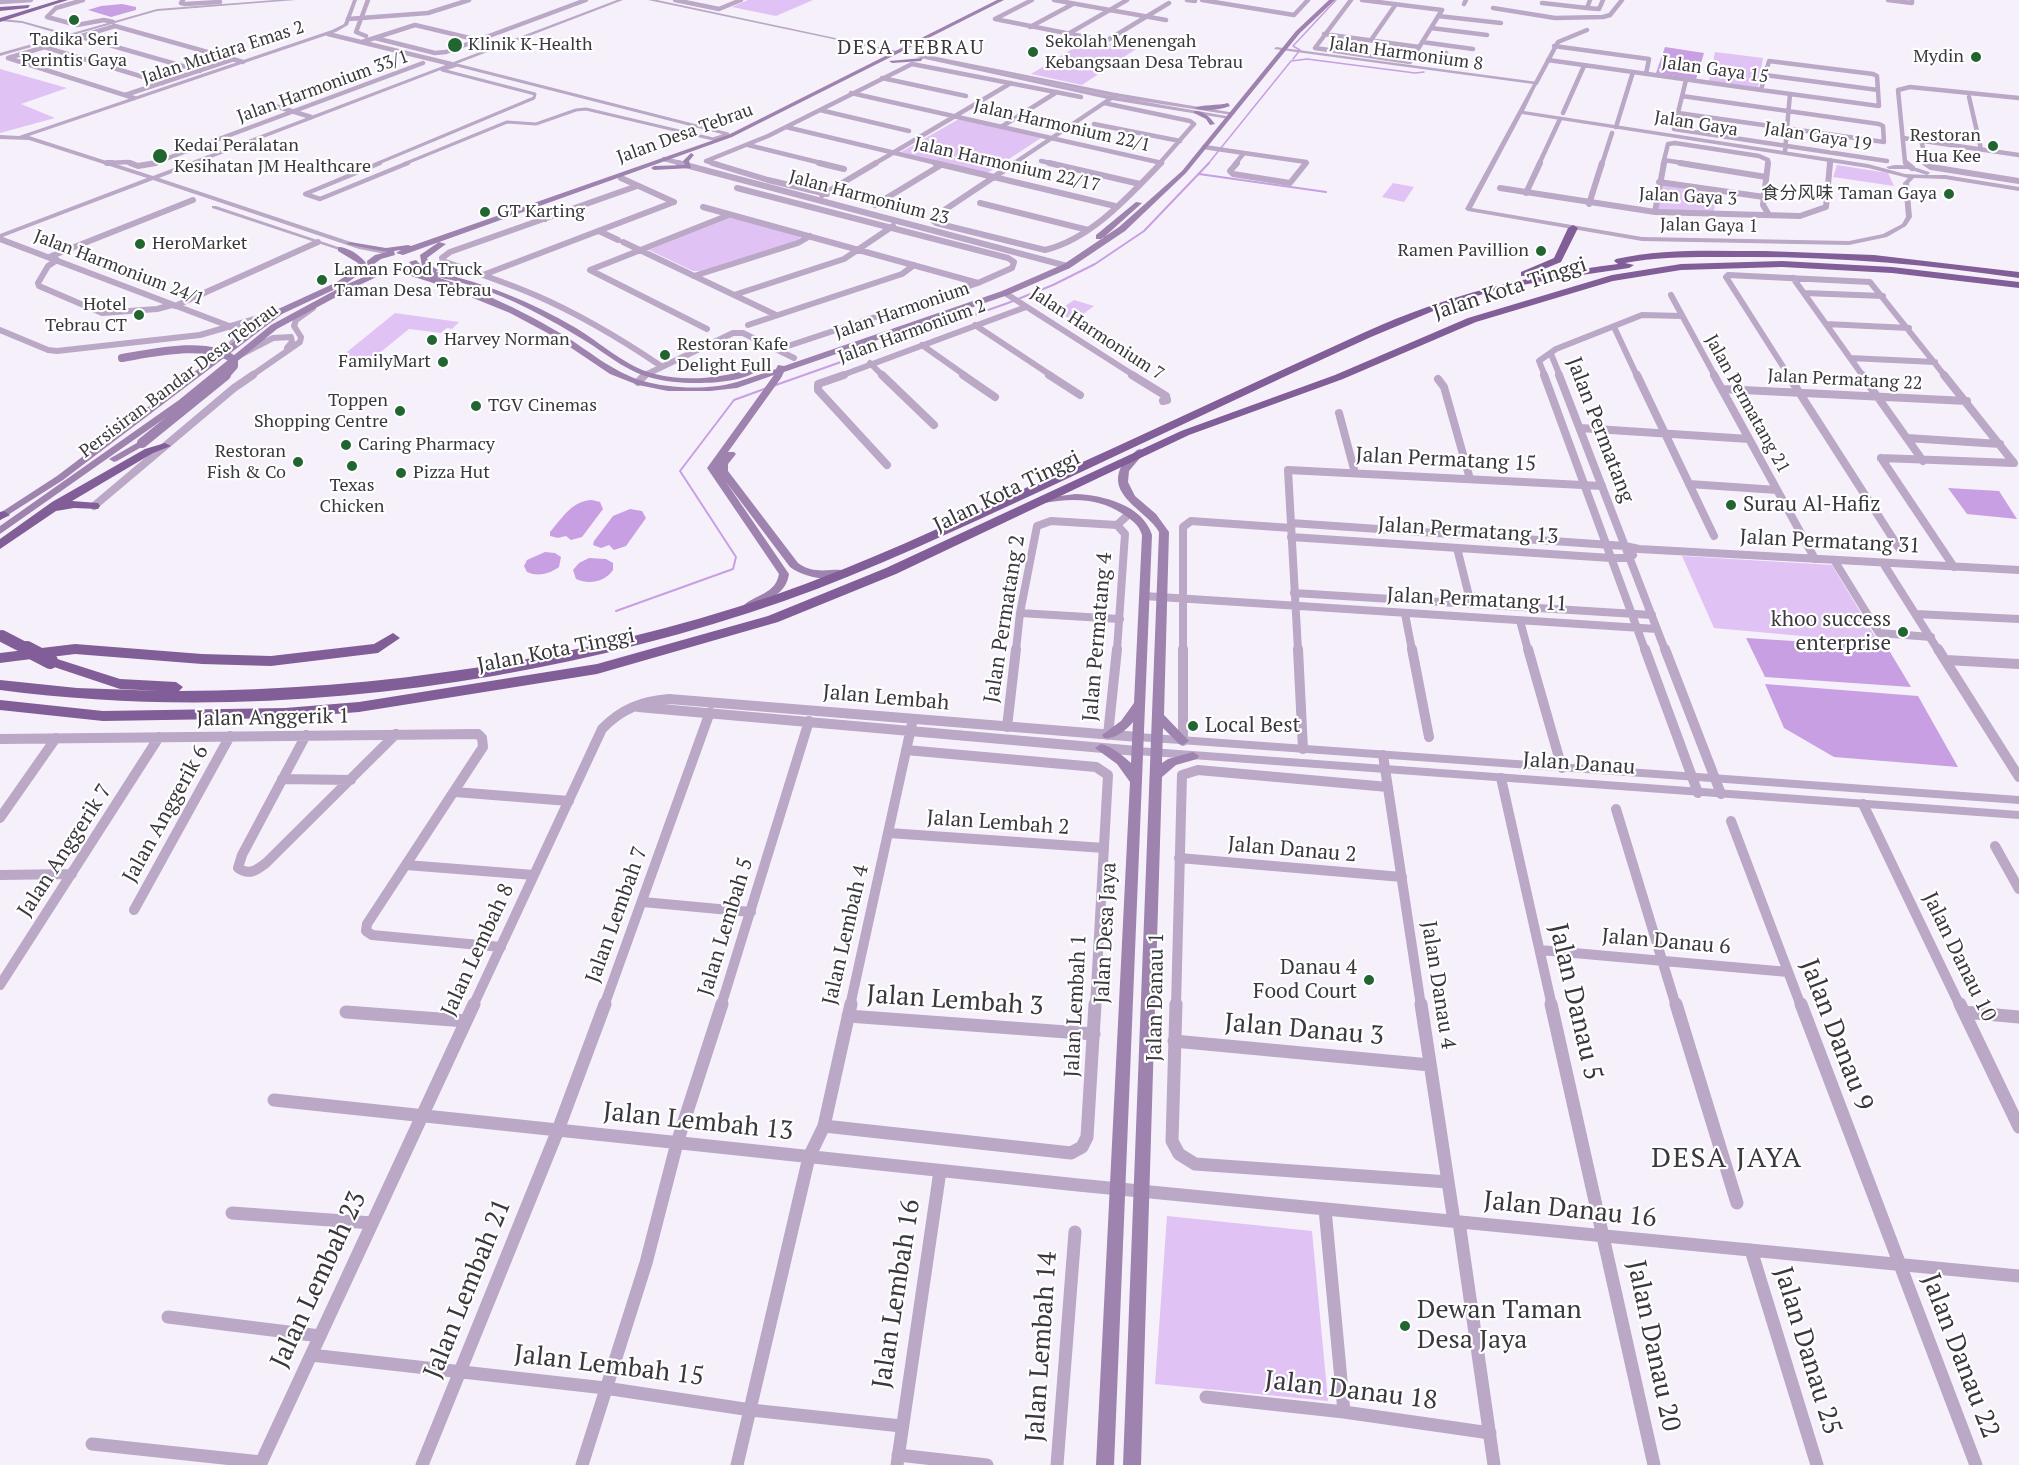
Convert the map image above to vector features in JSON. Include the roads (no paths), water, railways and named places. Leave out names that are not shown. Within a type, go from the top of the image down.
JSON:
[{"type":"highway","points":[[1473,294],[1490,285],[1553,263],[1562,253],[1573,228]]},
{"type":"highway","points":[[1590,270],[1642,258],[1756,253],[1882,258],[2019,275]]},
{"type":"highway","name":"Jalan Kota Tinggi","points":[[0,685],[71,693],[145,697],[253,696],[349,690],[499,669],[592,651],[738,611],[847,572],[1169,428],[1384,327],[1473,294],[1590,270],[1688,259],[1798,259],[1887,264],[2019,280]]},
{"type":"highway","points":[[1748,265],[1899,276],[2019,290]]},
{"type":"highway","name":"Jalan Kota Tinggi","points":[[0,705],[103,716],[285,713],[359,707],[497,684],[548,679],[597,669],[773,619],[891,571],[1140,452],[1339,377],[1472,320],[1634,273],[1681,267],[1748,265],[1859,268],[2019,285]]},
{"type":"highway","points":[[0,545],[40,517],[149,451],[165,446]]},
{"type":"highway","points":[[40,517],[68,505],[94,506]]},
{"type":"highway","points":[[0,533],[20,518]]},
{"type":"highway","points":[[1,636],[23,650],[75,671],[120,684],[224,691],[253,696]]},
{"type":"highway","points":[[0,658],[75,649],[202,659],[271,661],[378,648],[393,638]]},
{"type":"highway","points":[[0,715],[103,716]]},
{"type":"main road","points":[[1,21],[56,0]]},
{"type":"main road","points":[[0,10],[64,0]]},
{"type":"main road","name":"Jalan Desa Tebrau","points":[[396,270],[445,239],[667,160],[752,127],[1001,0]]},
{"type":"main road","name":"Jalan Desa Tebrau","points":[[400,253],[530,211],[652,168],[667,160],[691,155],[760,128],[1012,0]]},
{"type":"main road","name":"Jalan Harmonium","points":[[794,362],[1005,293],[1067,266],[1122,229],[1184,172],[1204,147],[1225,114],[1228,105],[1275,49],[1322,0]]},
{"type":"main road","name":"Jalan Harmonium","points":[[396,270],[419,274],[525,315],[611,371],[638,382],[662,387],[714,388],[778,379],[794,362],[998,289],[1057,262],[1097,238],[1178,167],[1212,124],[1225,114],[1298,32],[1332,0]]},
{"type":"main road","points":[[0,10],[40,5]]},
{"type":"main road","points":[[1,21],[30,22],[27,16],[40,5]]},
{"type":"main road","points":[[9,10],[18,12],[18,15]]},
{"type":"main road","points":[[921,46],[918,51],[924,57]]},
{"type":"main road","points":[[892,61],[924,57]]},
{"type":"main road","points":[[1196,110],[1228,105]]},
{"type":"main road","points":[[1196,110],[1208,118],[1212,124]]},
{"type":"main road","points":[[652,168],[689,166],[686,161],[691,155]]},
{"type":"main road","points":[[350,244],[396,249],[445,239]]},
{"type":"main road","points":[[445,239],[426,254],[423,261],[429,268],[461,279]]},
{"type":"main road","points":[[341,249],[362,263],[341,286]]},
{"type":"main road","points":[[388,254],[400,253]]},
{"type":"main road","name":"Jalan Harmonium","points":[[400,253],[413,260],[424,270],[461,279],[520,302],[564,325],[629,367],[645,374],[672,379],[714,380],[746,374],[778,379]]},
{"type":"main road","name":"Persisiran Bandar Desa Tebrau","points":[[20,518],[182,402],[274,327],[325,300],[341,286],[388,254]]},
{"type":"main road","points":[[371,265],[385,271],[396,270]]},
{"type":"main road","name":"Persisiran Bandar Desa Tebrau","points":[[1,516],[68,472],[175,392],[228,348],[279,312],[341,286],[385,271]]},
{"type":"main road","points":[[341,286],[398,274],[412,275],[447,284]]},
{"type":"main road","points":[[74,480],[142,443],[234,366],[234,360],[226,353],[206,350],[122,358]]},
{"type":"main road","points":[[738,611],[778,589],[783,582],[784,574],[712,468],[778,379],[794,362]]},
{"type":"main road","points":[[778,379],[722,468],[798,568],[812,575],[847,572]]},
{"type":"main road","name":"Jalan Desa Jaya","points":[[1132,1465],[1164,532],[1153,517],[1131,498],[1123,480],[1124,471],[1140,452]]},
{"type":"main road","name":"Jalan Desa Jaya","points":[[1030,504],[1069,496],[1089,496],[1107,501],[1129,514],[1143,526],[1147,535],[1105,1465]]},
{"type":"main road","points":[[1108,735],[1125,724],[1139,702]]},
{"type":"main road","points":[[1158,716],[1183,741]]},
{"type":"main road","points":[[1101,748],[1129,767],[1136,781]]},
{"type":"main road","points":[[1156,775],[1172,762],[1193,756]]},
{"type":"street","points":[[0,2],[31,0]]},
{"type":"street","points":[[83,0],[56,8],[47,16],[80,26],[104,20],[243,62]]},
{"type":"street","points":[[183,0],[181,3],[185,4],[294,0]]},
{"type":"street","points":[[344,37],[355,0]]},
{"type":"street","points":[[366,36],[356,32],[368,0]]},
{"type":"street","points":[[348,19],[426,13],[469,0]]},
{"type":"street","points":[[375,38],[438,53],[480,40],[586,0]]},
{"type":"street","points":[[328,34],[344,37],[362,42],[451,64],[683,122],[728,134],[713,139],[586,109],[576,110],[536,124],[507,122],[320,199],[305,194],[534,98],[535,94],[442,70],[451,64],[495,44],[611,0]]},
{"type":"street","points":[[147,177],[163,168],[621,0]]},
{"type":"street","points":[[650,0],[899,52]]},
{"type":"street","points":[[675,0],[718,9],[741,0]]},
{"type":"street","points":[[1032,0],[995,19],[1106,41],[1169,3]]},
{"type":"street","points":[[1054,0],[1166,20]]},
{"type":"street","points":[[1030,27],[1080,0]]},
{"type":"street","points":[[1068,34],[1127,0]]},
{"type":"street","points":[[1187,0],[1195,1]]},
{"type":"street","points":[[1202,0],[1301,20]]},
{"type":"street","points":[[1245,8],[1254,0]]},
{"type":"street","points":[[1288,17],[1308,0]]},
{"type":"street","points":[[1351,0],[1315,48],[1410,62],[1442,10],[1362,0]]},
{"type":"street","points":[[1497,0],[1493,8],[1564,19],[1608,16],[1620,1]]},
{"type":"street","points":[[1587,8],[1590,0]]},
{"type":"street","points":[[1539,13],[1542,2],[1599,9],[1603,0]]},
{"type":"street","points":[[1612,0],[1620,1]]},
{"type":"street","points":[[1888,0],[1912,3],[1912,0]]},
{"type":"street","points":[[134,98],[8,58],[157,10],[220,2]]},
{"type":"street","points":[[1371,40],[1396,4]]},
{"type":"street","points":[[18,15],[30,22],[69,35]]},
{"type":"street","points":[[1438,16],[1501,23]]},
{"type":"street","points":[[30,22],[200,71]]},
{"type":"street","points":[[550,23],[557,24]]},
{"type":"street","name":"Jalan Mutiara Emas 2","points":[[18,139],[328,34],[346,25]]},
{"type":"street","points":[[362,42],[416,25],[495,44]]},
{"type":"street","points":[[1431,28],[1487,35]]},
{"type":"street","points":[[1520,112],[1554,46],[1562,40],[1587,30]]},
{"type":"street","points":[[0,55],[78,34]]},
{"type":"street","points":[[1324,34],[1473,49]]},
{"type":"street","points":[[41,46],[163,83]]},
{"type":"street","points":[[1554,46],[1649,59],[1646,74]]},
{"type":"street","name":"Jalan Harmonium 8","points":[[1275,49],[1535,84]]},
{"type":"street","points":[[1413,57],[1440,60],[1446,53]]},
{"type":"street","points":[[924,57],[1114,96],[1225,114]]},
{"type":"street","points":[[125,95],[234,59]]},
{"type":"street","name":"Jalan Gaya 15","points":[[1548,60],[1879,106],[1878,90]]},
{"type":"street","points":[[1761,90],[1765,75],[1769,61],[1873,74],[1877,76],[1878,90],[1765,75]]},
{"type":"street","name":"Jalan Harmonium 33/1","points":[[107,163],[128,162],[138,166],[150,165],[423,63]]},
{"type":"street","points":[[1,235],[110,190],[171,170],[413,74],[451,64]]},
{"type":"street","points":[[827,194],[708,164],[706,161],[748,146],[912,64],[1081,97]]},
{"type":"street","points":[[1526,193],[1584,66]]},
{"type":"street","points":[[404,72],[413,74]]},
{"type":"street","points":[[1616,127],[1634,72]]},
{"type":"street","points":[[882,78],[966,96]]},
{"type":"street","points":[[1682,96],[1882,125],[1884,142],[1678,113],[1682,96],[1686,80]]},
{"type":"street","points":[[814,199],[827,194],[1011,83]]},
{"type":"street","points":[[1916,173],[1906,183],[1899,168],[1903,135],[1898,90],[1910,87],[2019,98]]},
{"type":"street","points":[[1001,127],[1057,92]]},
{"type":"street","name":"Jalan Harmonium 22/1","points":[[851,93],[1162,163]]},
{"type":"street","points":[[1961,93],[1969,97],[1982,149]]},
{"type":"street","points":[[1785,149],[1790,94]]},
{"type":"street","points":[[1969,97],[1976,94]]},
{"type":"street","points":[[1104,103],[1190,121],[1194,124],[1162,163],[1088,230],[1060,248],[1045,250],[936,223],[932,217],[1114,96]]},
{"type":"street","points":[[275,106],[308,116]]},
{"type":"street","points":[[820,110],[909,131]]},
{"type":"street","name":"Jalan Gaya","points":[[1520,112],[1562,116],[1616,127],[1785,149],[1830,160],[1899,168],[1916,173]]},
{"type":"street","name":"Jalan Gaya 1","points":[[1520,112],[1468,210],[1642,239],[1849,243],[1885,236],[1904,225],[1909,217],[1906,183]]},
{"type":"street","name":"Jalan Gaya 19","points":[[1678,113],[1674,129],[1785,149],[1887,161]]},
{"type":"street","points":[[1094,124],[1180,141]]},
{"type":"street","name":"Jalan Harmonium 22/17","points":[[786,128],[1115,206]]},
{"type":"street","points":[[1589,204],[1612,133]]},
{"type":"street","points":[[1903,135],[1921,140],[2019,155]]},
{"type":"street","points":[[0,138],[18,139],[107,163],[350,244],[388,254]]},
{"type":"street","points":[[18,139],[156,188],[365,256],[371,265]]},
{"type":"street","points":[[1921,140],[1925,163],[1931,167],[2019,181]]},
{"type":"street","points":[[1655,212],[1659,182],[1670,143],[1768,160],[1763,205],[1769,215]]},
{"type":"street","points":[[748,146],[844,169]]},
{"type":"street","points":[[1204,147],[1245,152],[1306,162],[1290,183],[1233,174],[1230,171],[1245,152]]},
{"type":"street","name":"Jalan Harmonium 23","points":[[667,160],[1067,266]]},
{"type":"street","points":[[1664,160],[1766,177]]},
{"type":"street","name":"Jalan Gaya 3","points":[[1500,188],[1589,204],[1655,212],[1800,216],[1826,207],[1830,160]]},
{"type":"street","points":[[1041,161],[1140,184]]},
{"type":"street","points":[[875,205],[941,165]]},
{"type":"street","points":[[133,171],[163,168]]},
{"type":"street","points":[[1899,168],[1916,173],[2019,189]]},
{"type":"street","points":[[164,183],[163,177],[171,170]]},
{"type":"street","points":[[483,275],[674,202],[621,178]]},
{"type":"street","points":[[110,190],[120,182]]},
{"type":"street","points":[[1659,182],[1764,197]]},
{"type":"street","points":[[110,190],[136,186],[156,188]]},
{"type":"street","points":[[637,186],[446,254],[442,258],[446,262],[536,295],[589,322],[661,366]]},
{"type":"street","points":[[737,188],[1008,258],[1014,262],[1012,268],[978,283],[783,349]]},
{"type":"street","points":[[822,201],[827,194]]},
{"type":"street","points":[[49,256],[193,200]]},
{"type":"street","points":[[980,203],[1088,230]]},
{"type":"street","points":[[703,207],[978,283]]},
{"type":"street","points":[[530,211],[545,219]]},
{"type":"street","points":[[707,329],[590,270],[637,249],[729,214]]},
{"type":"street","points":[[734,295],[844,259],[900,222]]},
{"type":"street","points":[[599,231],[776,315]]},
{"type":"street","name":"Jalan Harmonium 24/1","points":[[1,235],[57,260],[228,325]]},
{"type":"street","points":[[694,276],[798,243],[810,236]]},
{"type":"street","points":[[57,260],[48,266],[38,283],[39,286],[102,314],[174,306],[318,242]]},
{"type":"street","points":[[748,325],[902,274],[914,265]]},
{"type":"street","points":[[1899,548],[1726,277],[1728,275],[1869,281],[2001,444],[2014,463],[1881,458],[1954,567]]},
{"type":"street","points":[[1793,278],[1923,461]]},
{"type":"street","name":"Jalan Harmonium 7","points":[[1005,293],[1166,396],[1167,400],[1163,401]]},
{"type":"street","points":[[1804,293],[1883,296]]},
{"type":"street","points":[[520,302],[536,295]]},
{"type":"street","name":"Jalan Permatang 21","points":[[1671,295],[1815,559]]},
{"type":"street","points":[[94,506],[234,388],[302,340],[294,326],[296,320],[325,300]]},
{"type":"street","name":"Jalan Harmonium 2","points":[[887,465],[820,392],[817,386],[820,382],[1026,307]]},
{"type":"street","points":[[0,330],[55,351],[200,335],[279,312]]},
{"type":"street","points":[[1551,354],[1556,349],[1646,314],[1682,316]]},
{"type":"street","points":[[1826,324],[1909,328]]},
{"type":"street","points":[[228,325],[239,330],[238,336],[228,348]]},
{"type":"street","points":[[975,325],[1080,395]]},
{"type":"street","points":[[1614,327],[1714,536]]},
{"type":"street","points":[[638,382],[645,374],[661,366],[737,333],[743,333],[783,349],[794,362]]},
{"type":"street","points":[[240,355],[268,340],[284,336],[293,339],[286,350]]},
{"type":"street","points":[[922,345],[995,397]]},
{"type":"street","points":[[778,379],[783,349]]},
{"type":"street","name":"Jalan Permatang","points":[[1698,793],[1539,361],[1540,358],[1551,354],[1721,794]]},
{"type":"street","points":[[1850,358],[1935,362]]},
{"type":"street","points":[[870,363],[934,425]]},
{"type":"street","points":[[1438,379],[1444,387],[1470,479]]},
{"type":"street","name":"Jalan Permatang 22","points":[[1722,389],[1967,401]]},
{"type":"street","points":[[1340,412],[1355,473]]},
{"type":"street","points":[[1580,428],[1749,439]]},
{"type":"street","points":[[1907,438],[2001,444]]},
{"type":"street","name":"Jalan Permatang 15","points":[[1291,525],[1288,470],[1602,486]]},
{"type":"street","points":[[1689,484],[1777,490]]},
{"type":"street","name":"Jalan Permatang 4","points":[[1108,735],[1120,619],[1125,534],[1117,525],[1129,514]]},
{"type":"street","name":"Jalan Permatang 2","points":[[1007,727],[1020,613],[1032,546],[1039,524],[1051,521],[1117,525]]},
{"type":"street","name":"Jalan Permatang 31","points":[[1182,599],[1183,527],[1188,522],[1291,525],[1606,544],[1639,549],[2019,570]]},
{"type":"street","points":[[1291,525],[1302,749]]},
{"type":"street","name":"Jalan Permatang 13","points":[[1291,537],[1630,558]]},
{"type":"street","points":[[1457,548],[1471,604]]},
{"type":"street","points":[[1630,558],[1639,549]]},
{"type":"street","points":[[1834,560],[1879,633],[1931,637]]},
{"type":"street","points":[[1883,563],[2019,777]]},
{"type":"street","points":[[1294,593],[1652,615]]},
{"type":"street","name":"Jalan Permatang 11","points":[[1144,596],[1657,629]]},
{"type":"street","points":[[1182,599],[1183,741]]},
{"type":"street","points":[[1020,613],[1120,619]]},
{"type":"street","points":[[1405,614],[1429,737]]},
{"type":"street","points":[[1916,614],[2019,619]]},
{"type":"street","points":[[1520,621],[1562,768]]},
{"type":"street","points":[[1946,660],[2019,664]]},
{"type":"street","name":"Jalan Lembah","points":[[569,801],[602,729],[616,714],[632,706],[669,699],[1108,735],[1137,744]]},
{"type":"street","name":"Jalan Lembah","points":[[632,706],[1101,748],[1137,744]]},
{"type":"street","name":"Jalan Lembah 7","points":[[558,1130],[644,902],[710,712]]},
{"type":"street","name":"Jalan Lembah 4","points":[[737,1465],[809,1157],[824,1126],[913,719]]},
{"type":"street","name":"Jalan Lembah 5","points":[[677,1143],[751,912],[808,721]]},
{"type":"street","points":[[306,735],[242,855],[238,868],[247,873],[253,872],[266,863],[396,734]]},
{"type":"street","name":"Jalan Anggerik 1","points":[[0,739],[396,734],[474,734],[481,736],[483,747],[455,792]]},
{"type":"street","name":"Jalan Anggerik 6","points":[[134,910],[231,736]]},
{"type":"street","name":"Jalan Anggerik 7","points":[[0,985],[159,737]]},
{"type":"street","points":[[0,818],[56,738]]},
{"type":"street","name":"Jalan Danau","points":[[1157,746],[1183,741],[2019,800]]},
{"type":"street","name":"Jalan Danau","points":[[1137,744],[1157,746],[1193,756],[2019,815]]},
{"type":"street","name":"Jalan Lembah 1","points":[[824,1126],[1071,1153],[1082,1147],[1087,1137],[1108,778],[1101,768],[906,750]]},
{"type":"street","name":"Jalan Danau 4","points":[[1383,755],[1494,1465]]},
{"type":"street","name":"Jalan Danau 1","points":[[1388,787],[1190,771],[1181,778],[1172,1141],[1179,1154],[1188,1162],[1195,1164],[1448,1182]]},
{"type":"street","name":"Jalan Danau 5","points":[[1501,778],[1605,1236]]},
{"type":"street","points":[[282,779],[351,780]]},
{"type":"street","points":[[501,947],[372,935],[366,931],[367,924],[455,792],[569,801]]},
{"type":"street","name":"Jalan Lembah 8","points":[[422,1116],[569,801]]},
{"type":"street","name":"Jalan Danau 10","points":[[1863,804],[2019,1127]]},
{"type":"street","points":[[1616,809],[1737,1203]]},
{"type":"street","name":"Jalan Danau 9","points":[[1731,821],[1899,1264]]},
{"type":"street","name":"Jalan Lembah 2","points":[[889,833],[1104,848]]},
{"type":"street","points":[[1995,846],[2019,889]]},
{"type":"street","name":"Jalan Danau 2","points":[[1179,858],[1402,877]]},
{"type":"street","points":[[406,865],[534,875]]},
{"type":"street","points":[[0,875],[72,874]]},
{"type":"street","points":[[644,902],[751,912]]},
{"type":"street","name":"Jalan Danau 6","points":[[1540,950],[1788,972]]},
{"type":"street","points":[[346,1011],[466,1021]]},
{"type":"street","points":[[1964,1012],[2019,1017]]},
{"type":"street","name":"Jalan Lembah 3","points":[[848,1016],[1094,1034]]},
{"type":"street","name":"Jalan Danau 3","points":[[1174,1041],[1430,1065]]},
{"type":"street","name":"Jalan Lembah 13","points":[[274,1100],[1117,1189]]},
{"type":"street","name":"Jalan Lembah 23","points":[[261,1464],[422,1116]]},
{"type":"street","name":"Jalan Lembah 21","points":[[422,1465],[558,1130]]},
{"type":"street","points":[[582,1465],[646,1263],[677,1143]]},
{"type":"street","name":"Jalan Lembah 16","points":[[897,1460],[940,1170]]},
{"type":"street","name":"Jalan Danau 16","points":[[1117,1189],[2019,1276]]},
{"type":"street","points":[[1325,1209],[1344,1412]]},
{"type":"street","points":[[232,1213],[372,1223]]},
{"type":"street","name":"Jalan Lembah 14","points":[[1057,1465],[1075,1232]]},
{"type":"street","name":"Jalan Danau 20","points":[[1605,1236],[1654,1465]]},
{"type":"street","name":"Jalan Danau 25","points":[[1751,1250],[1817,1465]]},
{"type":"street","name":"Jalan Danau 22","points":[[1899,1264],[1976,1465]]},
{"type":"street","points":[[168,1317],[320,1336]]},
{"type":"street","name":"Jalan Lembah 15","points":[[311,1355],[605,1388],[751,1410],[901,1426]]},
{"type":"street","name":"Jalan Danau 18","points":[[1206,1397],[1344,1412],[1490,1433]]},
{"type":"street","points":[[92,1444],[261,1464]]},
{"type":"street","points":[[897,1460],[987,1465]]},
{"type":"waterway","points":[[1293,59],[1300,50],[1293,46],[1336,0]]},
{"type":"waterway","points":[[1208,164],[1291,61],[1307,59],[1415,73],[1424,72]]},
{"type":"waterway","points":[[773,386],[1008,303],[1053,285],[1095,264],[1144,231],[1209,163]]},
{"type":"waterway","points":[[1199,174],[1326,192]]},
{"type":"waterway","points":[[616,611],[733,569],[736,557],[680,471],[734,400],[767,388]]},
{"type":"place","name":"Tadika Seri Perintis Gaya","points":[[74,20]]},
{"type":"place","name":"Klinik K-Health","points":[[455,45]]},
{"type":"place","name":"Sekolah Menengah Kebangsaan Desa Tebrau","points":[[1033,52]]},
{"type":"place","name":"Mydin","points":[[1976,57]]},
{"type":"place","name":"Restoran Hua Kee","points":[[1993,146]]},
{"type":"place","name":"Kedai Peralatan Kesihatan JM Healthcare","points":[[160,156]]},
{"type":"place","name":"食分风味 Taman Gaya","points":[[1949,194]]},
{"type":"place","name":"GT Karting","points":[[485,212]]},
{"type":"place","name":"HeroMarket","points":[[140,244]]},
{"type":"place","name":"Ramen Pavillion","points":[[1541,251]]},
{"type":"place","name":"Laman Food Truck Taman Desa Tebrau","points":[[322,280]]},
{"type":"place","name":"Hotel Tebrau CT","points":[[139,315]]},
{"type":"place","name":"Harvey Norman","points":[[432,340]]},
{"type":"place","name":"Restoran Kafe Delight Full","points":[[665,355]]},
{"type":"place","name":"FamilyMart","points":[[443,362]]},
{"type":"place","name":"TGV Cinemas","points":[[476,406]]},
{"type":"place","name":"Toppen Shopping Centre","points":[[400,411]]},
{"type":"place","name":"Caring Pharmacy","points":[[346,445]]},
{"type":"place","name":"Restoran Fish & Co","points":[[298,462]]},
{"type":"place","name":"Texas Chicken","points":[[352,466]]},
{"type":"place","name":"Pizza Hut","points":[[401,473]]},
{"type":"place","name":"Surau Al-Hafiz","points":[[1731,505]]},
{"type":"place","name":"khoo success enterprise","points":[[1903,632]]},
{"type":"place","name":"Local Best","points":[[1193,726]]},
{"type":"place","name":"Danau 4 Food Court","points":[[1369,980]]},
{"type":"place","name":"Dewan Taman Desa Jaya","points":[[1405,1326]]},
{"type":"district","name":"DESA TEBRAU","points":[[911,48]]},
{"type":"district","name":"DESA JAYA","points":[[1727,1159]]}]
